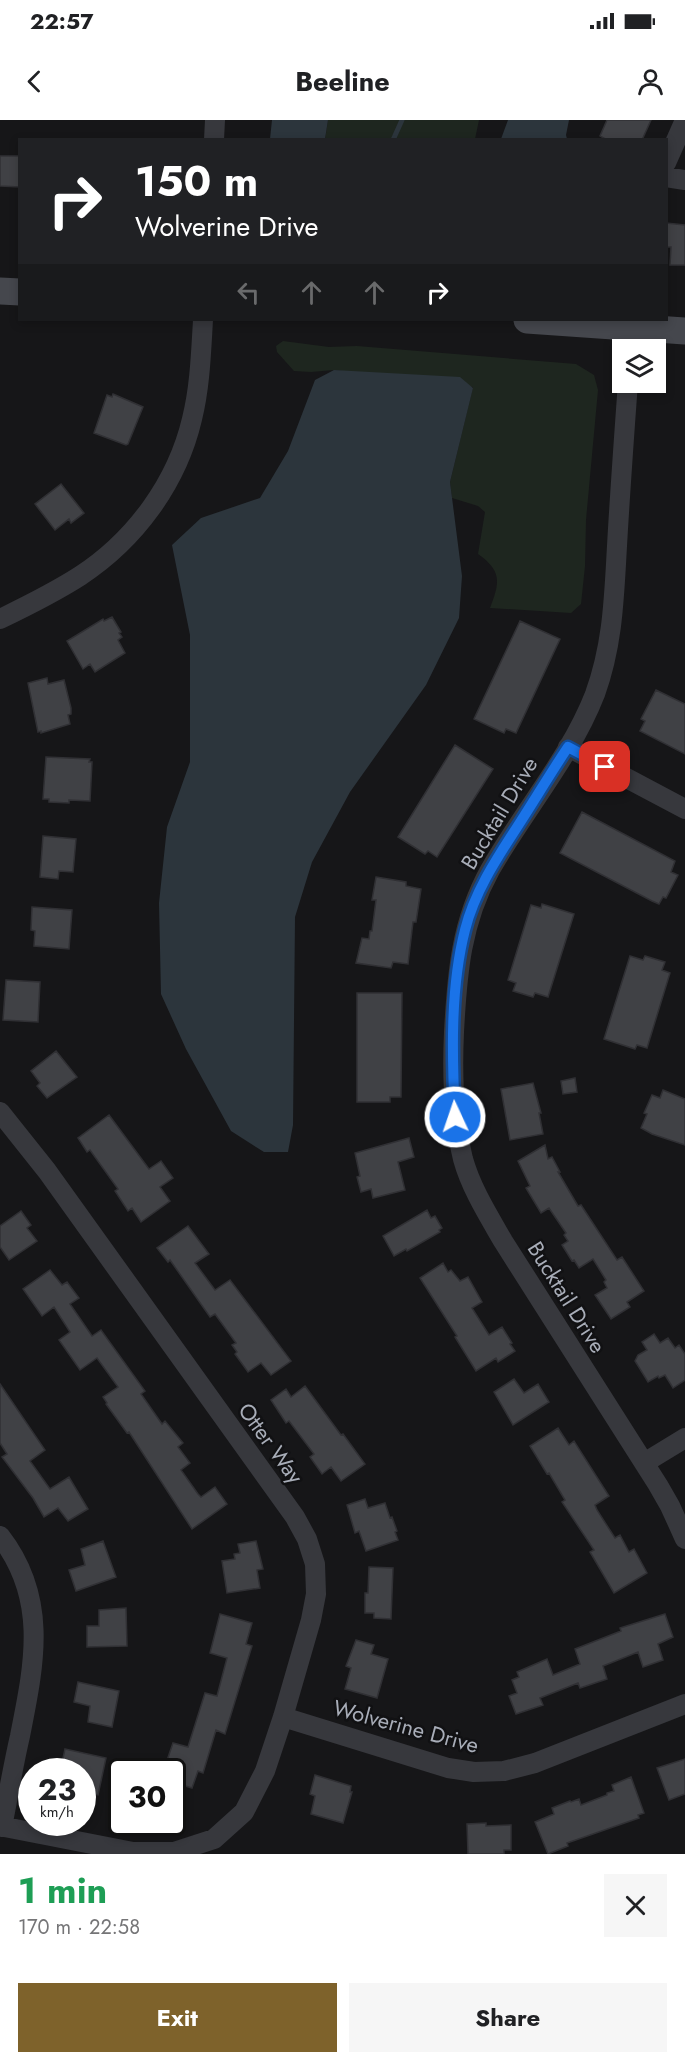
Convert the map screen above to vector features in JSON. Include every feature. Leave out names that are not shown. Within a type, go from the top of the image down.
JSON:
[{"type":"street","points":[[214,138],[215,120]]},
{"type":"street","points":[[668,158],[685,120]]},
{"type":"street","points":[[668,177],[685,180]]},
{"type":"street","points":[[0,291],[18,292]]},
{"type":"street","points":[[0,619],[43,598],[81,575],[116,549],[146,516],[180,456],[192,421],[199,384],[202,321]]},
{"type":"street","points":[[536,321],[631,332],[685,331]]},
{"type":"street","name":"Bucktail Drive","points":[[627,393],[612,623],[607,655],[594,694],[568,747],[491,868],[465,929],[459,963],[452,1072],[455,1117],[464,1161],[481,1202],[503,1241],[644,1463],[670,1506],[685,1539]]},
{"type":"street","points":[[568,747],[685,809]]},
{"type":"street","name":"Otter Way","points":[[0,1112],[47,1171],[295,1516],[308,1539],[315,1564],[316,1594],[311,1620],[265,1771],[244,1812],[218,1847],[174,1852],[132,1852],[1,1827]]},
{"type":"street","points":[[644,1463],[685,1438]]},
{"type":"street","points":[[0,1536],[21,1572],[31,1608],[35,1644],[32,1679],[1,1827]]},
{"type":"street","name":"Wolverine Drive","points":[[283,1717],[448,1768],[474,1772],[504,1772],[535,1763],[685,1704]]},
{"type":"shaded area","points":[[272,120],[328,120],[325,138],[270,138]]},
{"type":"shaded area","points":[[328,120],[479,120],[475,138],[325,138]]},
{"type":"shaded area","points":[[508,120],[569,120],[567,138],[501,138]]},
{"type":"shaded area","points":[[283,341],[329,347],[357,346],[576,364],[594,375],[598,390],[581,604],[571,613],[490,608],[496,591],[497,578],[491,566],[478,554],[485,512],[478,506],[452,498],[450,482],[473,387],[334,370],[294,371],[277,352],[276,346]]},
{"type":"shaded area","points":[[334,370],[460,377],[473,388],[450,482],[462,576],[459,618],[426,685],[350,792],[312,862],[295,917],[293,1125],[288,1152],[264,1152],[231,1131],[186,1049],[161,994],[159,903],[167,827],[190,762],[190,635],[172,545],[201,518],[260,498],[288,451],[315,380]]},
{"type":"building","points":[[607,120],[651,120],[643,138],[604,138],[600,136]]},
{"type":"building","points":[[0,156],[18,156],[18,187],[0,186]]},
{"type":"building","points":[[668,223],[685,225],[685,265],[670,265],[671,247],[668,247]]},
{"type":"building","points":[[113,394],[143,407],[126,445],[94,433],[107,395],[112,397]]},
{"type":"building","points":[[61,484],[84,513],[71,523],[69,519],[55,530],[35,504]]},
{"type":"building","points":[[112,617],[121,632],[119,633],[122,637],[118,640],[125,653],[95,672],[90,664],[83,669],[67,641],[103,619],[104,621]]},
{"type":"building","points":[[520,621],[560,639],[516,733],[506,729],[504,733],[474,719]]},
{"type":"building","points":[[47,678],[48,684],[64,680],[71,708],[71,714],[68,715],[70,724],[41,733],[41,731],[38,732],[28,683]]},
{"type":"building","points":[[656,690],[685,704],[685,754],[640,731],[645,721],[641,719]]},
{"type":"building","points":[[455,745],[493,769],[437,857],[428,851],[425,854],[398,837]]},
{"type":"building","points":[[46,757],[90,759],[89,762],[92,762],[90,801],[69,800],[69,803],[49,802],[49,799],[43,799]]},
{"type":"building","points":[[582,812],[675,861],[671,872],[678,875],[666,898],[663,897],[659,904],[560,853]]},
{"type":"building","points":[[43,836],[76,839],[73,872],[59,871],[58,879],[40,877]]},
{"type":"building","points":[[376,877],[406,882],[406,886],[421,889],[416,922],[413,922],[408,964],[393,962],[391,968],[356,963],[362,938],[369,939],[370,931],[372,931],[376,900],[372,900]]},
{"type":"building","points":[[542,904],[574,914],[548,997],[535,993],[533,997],[513,991],[516,983],[508,980],[531,905],[541,908]]},
{"type":"building","points":[[32,907],[72,910],[69,949],[34,946],[35,931],[31,930]]},
{"type":"building","points":[[630,956],[643,960],[645,956],[665,962],[662,970],[670,973],[647,1048],[637,1045],[635,1049],[604,1039]]},
{"type":"building","points":[[6,980],[40,982],[38,1022],[3,1020]]},
{"type":"building","points":[[357,993],[402,993],[401,1097],[390,1097],[390,1102],[357,1102]]},
{"type":"building","points":[[56,1051],[77,1077],[47,1098],[37,1086],[40,1083],[31,1071]]},
{"type":"building","points":[[575,1078],[577,1092],[563,1094],[561,1081]]},
{"type":"building","points":[[533,1083],[541,1113],[539,1113],[543,1134],[510,1140],[501,1089]]},
{"type":"building","points":[[663,1090],[685,1099],[685,1145],[641,1128],[647,1114],[644,1113],[652,1095],[660,1098]]},
{"type":"building","points":[[109,1115],[149,1169],[161,1161],[173,1178],[160,1187],[170,1201],[141,1222],[132,1208],[128,1211],[115,1191],[118,1189],[90,1150],[87,1152],[78,1138]]},
{"type":"building","points":[[409,1138],[414,1157],[398,1162],[405,1190],[373,1198],[371,1189],[361,1192],[355,1153]]},
{"type":"building","points":[[545,1145],[548,1159],[552,1157],[578,1206],[581,1205],[617,1260],[622,1257],[644,1291],[627,1302],[630,1307],[611,1319],[595,1295],[607,1288],[604,1282],[606,1280],[593,1259],[579,1268],[574,1260],[572,1261],[562,1245],[568,1241],[564,1235],[566,1233],[549,1208],[541,1213],[526,1188],[530,1186],[518,1161]]},
{"type":"building","points":[[427,1210],[431,1218],[435,1216],[442,1228],[440,1232],[394,1256],[383,1236]]},
{"type":"building","points":[[21,1211],[31,1225],[27,1228],[37,1241],[9,1260],[0,1247],[0,1226]]},
{"type":"building","points":[[188,1226],[209,1254],[195,1263],[215,1290],[230,1280],[291,1361],[271,1375],[261,1363],[248,1372],[235,1354],[237,1352],[232,1345],[236,1343],[215,1314],[210,1317],[170,1260],[168,1262],[157,1248]]},
{"type":"building","points":[[443,1263],[448,1272],[451,1270],[460,1281],[468,1277],[482,1302],[472,1308],[489,1335],[502,1327],[515,1351],[498,1362],[496,1358],[476,1371],[420,1278]]},
{"type":"building","points":[[50,1270],[62,1285],[67,1282],[79,1298],[70,1304],[92,1336],[101,1330],[145,1391],[141,1394],[162,1424],[165,1421],[183,1443],[178,1447],[190,1463],[181,1470],[198,1494],[201,1497],[215,1487],[227,1504],[192,1529],[129,1432],[127,1433],[106,1404],[103,1397],[118,1387],[97,1358],[80,1370],[59,1340],[70,1332],[54,1307],[42,1316],[23,1289]]},
{"type":"building","points":[[654,1334],[660,1343],[668,1338],[675,1348],[679,1345],[685,1354],[685,1380],[673,1388],[665,1375],[648,1382],[635,1361],[638,1355],[647,1350],[642,1342]]},
{"type":"building","points":[[514,1379],[524,1393],[538,1384],[549,1402],[513,1425],[494,1392]]},
{"type":"building","points":[[0,1384],[45,1450],[30,1461],[50,1489],[69,1477],[88,1509],[68,1521],[58,1508],[44,1517],[33,1498],[2,1457],[7,1454],[0,1443]]},
{"type":"building","points":[[305,1386],[365,1464],[341,1481],[331,1467],[322,1474],[310,1457],[314,1454],[289,1421],[286,1423],[271,1400],[286,1389],[291,1397]]},
{"type":"building","points":[[558,1428],[569,1445],[574,1441],[609,1496],[595,1505],[597,1510],[615,1538],[620,1535],[629,1552],[634,1549],[647,1573],[614,1593],[590,1552],[594,1550],[562,1502],[565,1500],[530,1446]]},
{"type":"building","points":[[365,1499],[368,1508],[385,1503],[397,1531],[395,1532],[398,1540],[366,1551],[359,1531],[355,1533],[347,1505]]},
{"type":"building","points":[[103,1541],[116,1577],[76,1591],[69,1570],[85,1565],[81,1549]]},
{"type":"building","points":[[256,1541],[263,1569],[257,1570],[260,1588],[227,1593],[222,1561],[235,1559],[234,1554],[240,1553],[238,1544]]},
{"type":"building","points":[[369,1567],[393,1568],[391,1619],[374,1618],[374,1613],[365,1613]]},
{"type":"building","points":[[126,1608],[127,1646],[87,1647],[87,1626],[99,1626],[99,1610]]},
{"type":"building","points":[[220,1614],[252,1623],[246,1644],[252,1646],[225,1734],[216,1730],[203,1773],[198,1771],[192,1788],[186,1786],[186,1758],[168,1758],[173,1743],[188,1747],[205,1693],[217,1696],[227,1658],[210,1653]]},
{"type":"building","points":[[665,1614],[673,1637],[658,1644],[663,1660],[643,1667],[638,1652],[603,1666],[607,1679],[580,1688],[578,1683],[540,1698],[543,1705],[516,1714],[509,1696],[517,1693],[512,1680],[519,1677],[517,1672],[547,1659],[553,1675],[580,1664],[575,1649],[621,1631],[620,1628]]},
{"type":"building","points":[[356,1640],[374,1645],[371,1654],[388,1659],[377,1698],[345,1689],[351,1668],[346,1666]]},
{"type":"building","points":[[78,1682],[119,1691],[112,1727],[88,1722],[90,1706],[74,1702]]},
{"type":"building","points":[[65,1749],[106,1758],[98,1795],[96,1795],[96,1758],[63,1758]]},
{"type":"building","points":[[685,1759],[685,1794],[669,1800],[657,1768]]},
{"type":"building","points":[[315,1775],[351,1786],[350,1792],[352,1792],[343,1823],[311,1814],[315,1796],[310,1794]]},
{"type":"building","points":[[631,1777],[644,1813],[638,1815],[639,1818],[567,1843],[568,1846],[548,1854],[535,1822],[554,1814],[552,1808],[570,1801],[579,1799],[581,1805],[607,1795],[614,1791],[612,1785]]},
{"type":"building","points":[[486,1823],[486,1826],[511,1825],[511,1850],[504,1850],[504,1854],[468,1854],[467,1824]]},
{"type":"waterway","points":[[394,138],[402,120]]},
{"type":"route","points":[[455,1117],[452,1072],[459,963],[465,929],[477,897],[491,868],[568,747],[605,767]]}]
